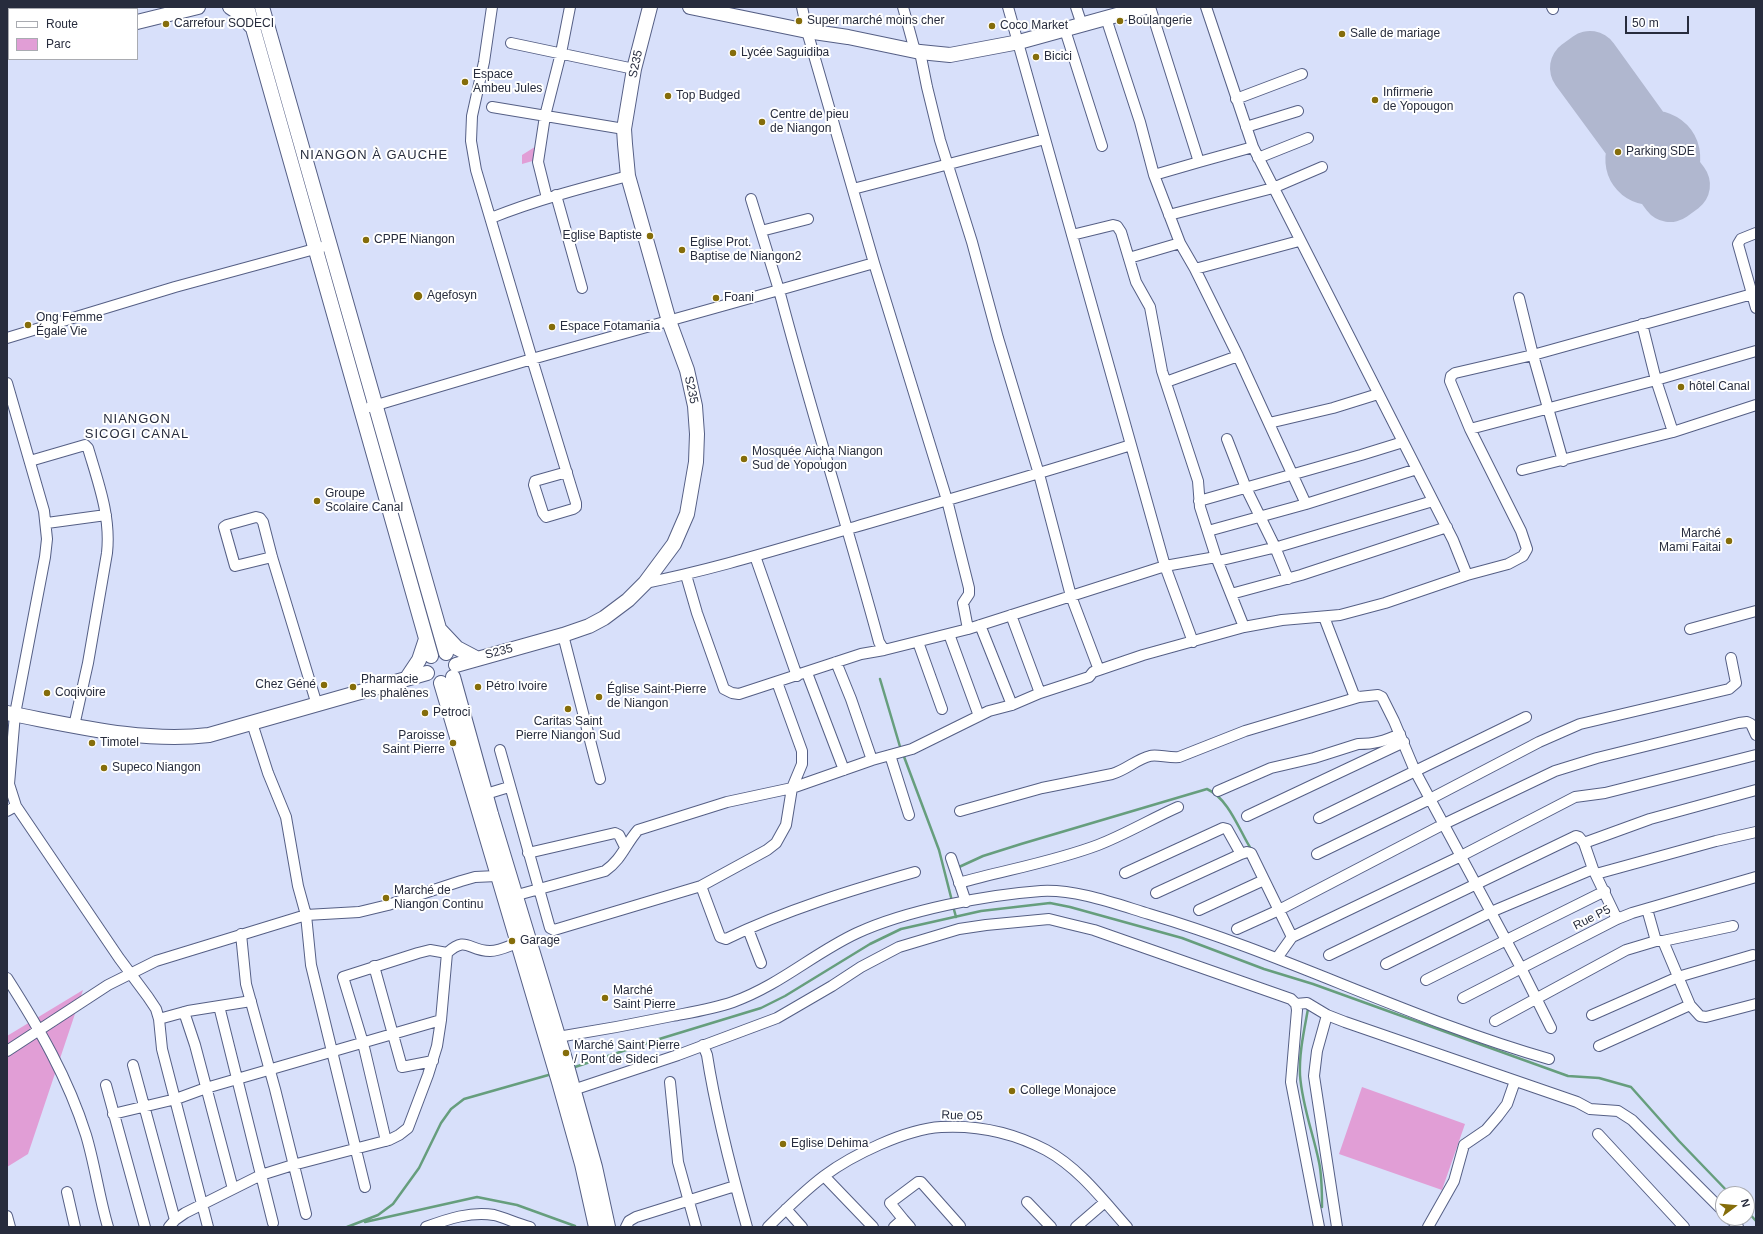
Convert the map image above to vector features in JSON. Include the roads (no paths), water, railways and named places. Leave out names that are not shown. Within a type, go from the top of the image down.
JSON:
[{"type":"main road","points":[[138,22],[198,7]]},
{"type":"main road","points":[[230,7],[239,13],[253,30]]},
{"type":"main road","points":[[247,7],[322,247],[369,408],[446,653],[454,660],[450,675],[498,876],[510,897],[558,1037],[559,1060]]},
{"type":"main road","points":[[262,7],[322,247]]},
{"type":"main road","points":[[267,25],[271,7]]},
{"type":"main road","name":"S235","points":[[450,675],[476,658],[563,635],[589,626],[604,618],[628,600],[644,583],[674,544],[687,514],[696,462],[697,434],[695,406],[687,370],[669,321],[628,176],[624,129],[634,69],[650,7]]},
{"type":"main road","points":[[690,7],[807,31],[918,51],[950,55],[1019,42],[1146,7]]},
{"type":"main road","points":[[369,408],[431,656]]},
{"type":"main road","points":[[438,626],[458,648],[476,658]]},
{"type":"main road","points":[[408,678],[419,660],[426,639]]},
{"type":"main road","points":[[446,653],[435,653],[431,656],[426,667],[427,673],[432,680],[450,675]]},
{"type":"main road","points":[[11,713],[74,726],[169,738],[209,735],[427,673]]},
{"type":"main road","points":[[450,675],[486,794],[510,897],[517,943],[595,1167],[608,1227]]},
{"type":"main road","points":[[567,1084],[596,1227]]},
{"type":"street","points":[[492,7],[484,62],[472,116],[471,130],[476,170],[567,472],[576,507],[546,517],[543,513],[534,485],[535,481],[567,472]]},
{"type":"street","points":[[570,7],[561,53],[545,116],[538,162],[582,288]]},
{"type":"street","points":[[802,7],[807,31],[874,263],[947,500],[970,588],[969,594],[963,603],[968,629]]},
{"type":"street","points":[[903,7],[918,51],[934,117],[1038,474],[1071,596],[1099,670]]},
{"type":"street","points":[[1008,7],[1165,566],[1193,642]]},
{"type":"street","points":[[1076,7],[1082,24]]},
{"type":"street","points":[[1150,7],[1199,162]]},
{"type":"street","points":[[1206,7],[1236,99],[1258,158],[1447,527],[1459,552],[1467,575]]},
{"type":"street","points":[[1106,18],[1140,122],[1154,175],[1180,243],[1195,269],[1238,356],[1306,504]]},
{"type":"street","points":[[1065,30],[1102,146]]},
{"type":"street","points":[[511,43],[634,69]]},
{"type":"street","points":[[1236,99],[1302,74]]},
{"type":"street","points":[[492,107],[624,129]]},
{"type":"street","points":[[1246,127],[1298,111]]},
{"type":"street","points":[[1258,158],[1308,138]]},
{"type":"street","points":[[853,189],[1045,139]]},
{"type":"street","points":[[1154,175],[1253,147]]},
{"type":"street","points":[[1169,215],[1273,188],[1322,168]]},
{"type":"street","points":[[491,218],[551,197],[628,176]]},
{"type":"street","points":[[751,199],[779,290],[827,464],[848,529],[879,642],[884,650]]},
{"type":"street","points":[[761,231],[808,219]]},
{"type":"street","points":[[1072,235],[1113,225],[1117,226],[1121,232],[1136,282],[1150,307],[1157,349],[1198,481],[1199,501],[1208,531],[1217,559],[1244,627]]},
{"type":"street","points":[[1756,233],[1740,239],[1738,244],[1754,294],[1756,308]]},
{"type":"street","points":[[1195,269],[1300,240]]},
{"type":"street","points":[[1128,258],[1180,243]]},
{"type":"street","points":[[7,338],[182,285],[322,247]]},
{"type":"street","points":[[369,408],[532,359],[874,263]]},
{"type":"street","points":[[510,897],[538,888],[605,871],[615,864],[625,846],[638,830],[726,802],[792,788],[872,760],[899,753],[930,741],[979,716],[1012,705],[1040,693],[1089,677],[1093,672],[1143,655],[1244,627],[1282,620],[1340,615],[1385,603],[1467,575],[1508,564],[1523,556],[1527,549],[1521,531],[1470,429],[1450,380],[1450,376],[1455,373],[1533,355],[1754,294]]},
{"type":"street","points":[[1519,298],[1533,355],[1563,461]]},
{"type":"street","points":[[1642,324],[1656,380],[1673,432]]},
{"type":"street","points":[[1470,429],[1656,380],[1756,351]]},
{"type":"street","points":[[1166,382],[1238,356]]},
{"type":"street","points":[[7,383],[30,461],[46,523],[45,557],[11,713],[9,784],[11,809],[156,1009],[159,1019],[162,1049],[208,1227]]},
{"type":"street","points":[[1269,423],[1333,408],[1378,394]]},
{"type":"street","points":[[1522,470],[1563,461],[1673,432],[1756,404]]},
{"type":"street","points":[[1227,439],[1246,488],[1275,547],[1288,579]]},
{"type":"street","points":[[1199,501],[1403,442]]},
{"type":"street","points":[[644,583],[686,575],[755,556],[1038,474],[1131,445]]},
{"type":"street","points":[[30,461],[85,446],[88,448],[106,515],[108,543],[107,553],[88,663],[74,726]]},
{"type":"street","points":[[1208,531],[1306,504],[1417,469]]},
{"type":"street","points":[[686,575],[697,613],[724,689],[732,693],[739,694],[861,654],[884,650],[968,629],[1165,566],[1217,559],[1275,547],[1433,501]]},
{"type":"street","points":[[46,523],[106,515]]},
{"type":"street","points":[[272,557],[235,566],[224,527],[227,524],[256,517],[260,518],[263,522],[272,557],[317,705]]},
{"type":"street","points":[[1231,594],[1288,579],[1447,527]]},
{"type":"street","points":[[755,556],[802,674],[844,770]]},
{"type":"street","points":[[1690,629],[1756,611]]},
{"type":"street","points":[[1011,615],[1040,693]]},
{"type":"street","points":[[1324,617],[1351,689],[1354,695],[1359,697]]},
{"type":"street","points":[[980,625],[1012,705]]},
{"type":"street","points":[[949,634],[979,716]]},
{"type":"street","points":[[563,635],[600,779]]},
{"type":"street","points":[[918,642],[942,708]]},
{"type":"street","points":[[1317,854],[1430,799],[1539,742],[1580,724],[1729,689],[1736,683],[1731,658]]},
{"type":"street","points":[[836,662],[851,699],[872,760]]},
{"type":"street","points":[[500,750],[509,787],[551,930],[701,886],[758,856],[776,843],[786,825],[792,788],[802,764],[802,751],[777,682]]},
{"type":"street","points":[[960,811],[1042,788],[1120,772],[1150,756],[1170,758],[1179,757],[1244,732],[1359,697],[1378,695],[1382,697],[1402,738],[1415,771],[1521,968],[1550,1028]]},
{"type":"street","points":[[1319,818],[1526,717]]},
{"type":"street","points":[[1237,929],[1278,910],[1444,824],[1555,771],[1577,763],[1739,723],[1747,722],[1751,724],[1756,735]]},
{"type":"street","points":[[252,723],[268,773],[286,817],[298,886],[306,915],[309,958],[365,1187]]},
{"type":"street","points":[[1218,791],[1270,768],[1314,758],[1358,744],[1366,745],[1402,738]]},
{"type":"street","points":[[1247,816],[1402,738]]},
{"type":"street","points":[[899,753],[909,814]]},
{"type":"street","points":[[1277,958],[1292,937],[1461,856],[1575,797],[1605,793],[1756,756]]},
{"type":"street","points":[[486,794],[509,787]]},
{"type":"street","points":[[1584,843],[1650,818],[1756,790]]},
{"type":"street","points":[[959,883],[1014,870],[1096,846],[1137,828],[1178,807]]},
{"type":"street","points":[[1125,873],[1223,828],[1227,829],[1241,854]]},
{"type":"street","points":[[1386,964],[1491,912],[1595,871],[1756,832]]},
{"type":"street","points":[[528,853],[615,833],[619,835],[625,846]]},
{"type":"street","points":[[1329,955],[1537,855],[1573,836],[1579,837],[1584,843],[1617,919]]},
{"type":"street","points":[[1156,894],[1247,852],[1250,853],[1292,937]]},
{"type":"street","points":[[951,858],[965,902]]},
{"type":"street","points":[[701,886],[720,937],[726,939],[800,909],[870,885],[915,872]]},
{"type":"street","points":[[7,1051],[108,985],[156,961],[306,915],[359,912],[394,903],[475,877],[498,876]]},
{"type":"street","name":"Rue P5","points":[[1463,998],[1617,919],[1756,877]]},
{"type":"street","points":[[1199,910],[1264,880]]},
{"type":"street","points":[[558,1037],[703,1011],[731,1003],[755,993],[785,977],[817,956],[857,933],[902,917],[965,902],[1000,896],[1057,891],[1102,900],[1170,920],[1277,958],[1437,1022],[1490,1041],[1549,1059]]},
{"type":"street","points":[[1426,980],[1604,892]]},
{"type":"street","points":[[1647,909],[1659,941],[1678,977],[1690,1005],[1700,1016],[1706,1017],[1756,1004]]},
{"type":"street","points":[[567,1084],[678,1055],[777,1018],[861,967],[899,948],[959,929],[1049,919],[1094,930],[1291,999],[1296,1004],[1297,1010],[1291,1082],[1319,1227]]},
{"type":"street","points":[[1495,1021],[1626,950],[1659,941],[1733,926]]},
{"type":"street","points":[[748,929],[760,963]]},
{"type":"street","points":[[241,934],[246,984],[270,1070],[292,1165],[306,1214]]},
{"type":"street","points":[[133,1065],[172,1223],[202,1204],[261,1175],[292,1165],[386,1141],[399,1135],[408,1128],[433,1061],[441,1020],[447,953],[455,945],[462,944],[491,951],[517,943]]},
{"type":"street","points":[[386,1141],[363,1043],[343,976],[430,950],[447,953]]},
{"type":"street","points":[[1592,1015],[1678,977],[1753,955]]},
{"type":"street","points":[[374,966],[402,1067],[433,1061]]},
{"type":"street","points":[[7,978],[40,1030],[62,1072],[86,1136],[108,1227]]},
{"type":"street","points":[[159,1019],[184,1012],[251,1001]]},
{"type":"street","points":[[1296,1004],[1308,1003],[1327,1015],[1577,1102],[1590,1109],[1618,1111],[1632,1120],[1715,1203]]},
{"type":"street","points":[[1598,1046],[1690,1005]]},
{"type":"street","points":[[219,1006],[273,1223]]},
{"type":"street","points":[[184,1012],[195,1045],[233,1189]]},
{"type":"street","points":[[1327,1015],[1317,1051],[1314,1076],[1337,1227]]},
{"type":"street","points":[[113,1114],[176,1099],[206,1088],[441,1020]]},
{"type":"street","points":[[703,1045],[707,1055],[718,1117],[747,1227]]},
{"type":"street","points":[[1428,1227],[1454,1181],[1464,1145],[1486,1130],[1498,1116],[1507,1104],[1515,1081]]},
{"type":"street","points":[[670,1082],[678,1162],[696,1227]]},
{"type":"street","points":[[106,1085],[145,1227]]},
{"type":"street","name":"Rue O5","points":[[768,1227],[824,1176],[862,1153],[912,1133],[940,1127],[980,1128],[1010,1135],[1047,1150],[1077,1172],[1127,1227]]},
{"type":"street","points":[[1598,1134],[1684,1227]]},
{"type":"street","points":[[824,1176],[873,1227]]},
{"type":"street","points":[[910,1227],[890,1203],[914,1184],[921,1182],[960,1226]]},
{"type":"street","points":[[626,1227],[629,1221],[636,1217],[735,1186]]},
{"type":"street","points":[[67,1192],[75,1227]]},
{"type":"street","points":[[1027,1202],[1051,1227]]},
{"type":"street","points":[[1076,1227],[1105,1202]]},
{"type":"street","points":[[786,1209],[802,1227]]},
{"type":"street","points":[[426,1227],[449,1219],[472,1214],[494,1216],[530,1227]]},
{"type":"street","points":[[7,1216],[10,1227]]},
{"type":"street","points":[[894,1227],[903,1219]]},
{"type":"waterway","points":[[880,679],[901,750]]},
{"type":"waterway","points":[[903,754],[939,850],[952,901]]},
{"type":"waterway","points":[[959,867],[983,856],[1021,844],[1207,789],[1215,794],[1227,807],[1251,849]]},
{"type":"waterway","points":[[572,1068],[656,1040],[761,1008],[785,996],[870,944],[901,929],[981,911],[1050,903],[1070,907],[1182,938],[1264,969],[1313,984],[1568,1076],[1599,1078],[1631,1087],[1679,1141],[1722,1186]]},
{"type":"waterway","points":[[953,906],[956,917]]},
{"type":"waterway","points":[[1308,1009],[1301,1050],[1300,1075],[1305,1108],[1320,1167],[1322,1207]]},
{"type":"waterway","points":[[347,1227],[378,1215],[393,1204],[419,1168],[441,1123],[451,1109],[464,1099],[552,1074]]},
{"type":"waterway","points":[[365,1222],[477,1197],[517,1205],[575,1226]]},
{"type":"place","name":"Super marché moins cher","points":[[799,21]]},
{"type":"place","name":"Boulangerie","points":[[1120,21]]},
{"type":"place","name":"Carrefour SODECI","points":[[166,24]]},
{"type":"place","name":"Coco Market","points":[[992,26]]},
{"type":"place","name":"Salle de mariage","points":[[1342,34]]},
{"type":"place","name":"Lycée Saguidiba","points":[[733,53]]},
{"type":"place","name":"Bicici","points":[[1036,57]]},
{"type":"place","name":"Espace Ambeu Jules","points":[[465,82]]},
{"type":"place","name":"Top Budged","points":[[668,96]]},
{"type":"place","name":"Infirmerie de Yopougon","points":[[1375,100]]},
{"type":"place","name":"Centre de pieu de Niangon","points":[[762,122]]},
{"type":"place","name":"Parking SDE","points":[[1618,152]]},
{"type":"place","name":"Eglise Baptiste","points":[[650,236]]},
{"type":"place","name":"CPPE Niangon","points":[[366,240]]},
{"type":"place","name":"Eglise Prot. Baptise de Niangon2","points":[[682,250]]},
{"type":"place","name":"Agefosyn","points":[[418,296]]},
{"type":"place","name":"Foani","points":[[716,298]]},
{"type":"place","name":"Ong Femme Égale Vie","points":[[28,325]]},
{"type":"place","name":"Espace Fotamania","points":[[552,327]]},
{"type":"place","name":"hôtel Canal","points":[[1681,387]]},
{"type":"place","name":"Mosquée Aicha Niangon Sud de Yopougon","points":[[744,459]]},
{"type":"place","name":"Groupe Scolaire Canal","points":[[317,501]]},
{"type":"place","name":"Marché Mami Faitai","points":[[1729,541]]},
{"type":"place","name":"Chez Géné","points":[[324,685]]},
{"type":"place","name":"Pharmacie les phalènes","points":[[353,687]]},
{"type":"place","name":"Pétro Ivoire","points":[[478,687]]},
{"type":"place","name":"Coqivoire","points":[[47,693]]},
{"type":"place","name":"Église Saint-Pierre de Niangon","points":[[599,697]]},
{"type":"place","name":"Caritas Saint Pierre Niangon Sud","points":[[568,709]]},
{"type":"place","name":"Petroci","points":[[425,713]]},
{"type":"place","name":"Timotel","points":[[92,743]]},
{"type":"place","name":"Paroisse Saint Pierre","points":[[453,743]]},
{"type":"place","name":"Supeco Niangon","points":[[104,768]]},
{"type":"place","name":"Marché de Niangon Continu","points":[[386,898]]},
{"type":"place","name":"Garage","points":[[512,941]]},
{"type":"place","name":"Marché Saint Pierre","points":[[605,998]]},
{"type":"place","name":"Marché Saint Pierre / Pont de Sideci","points":[[566,1053]]},
{"type":"place","name":"College Monajoce","points":[[1012,1091]]},
{"type":"place","name":"Eglise Dehima","points":[[783,1144]]},
{"type":"district","name":"NIANGON À GAUCHE","points":[[374,155]]},
{"type":"district","name":"NIANGON SICOGI CANAL","points":[[137,426]]}]
